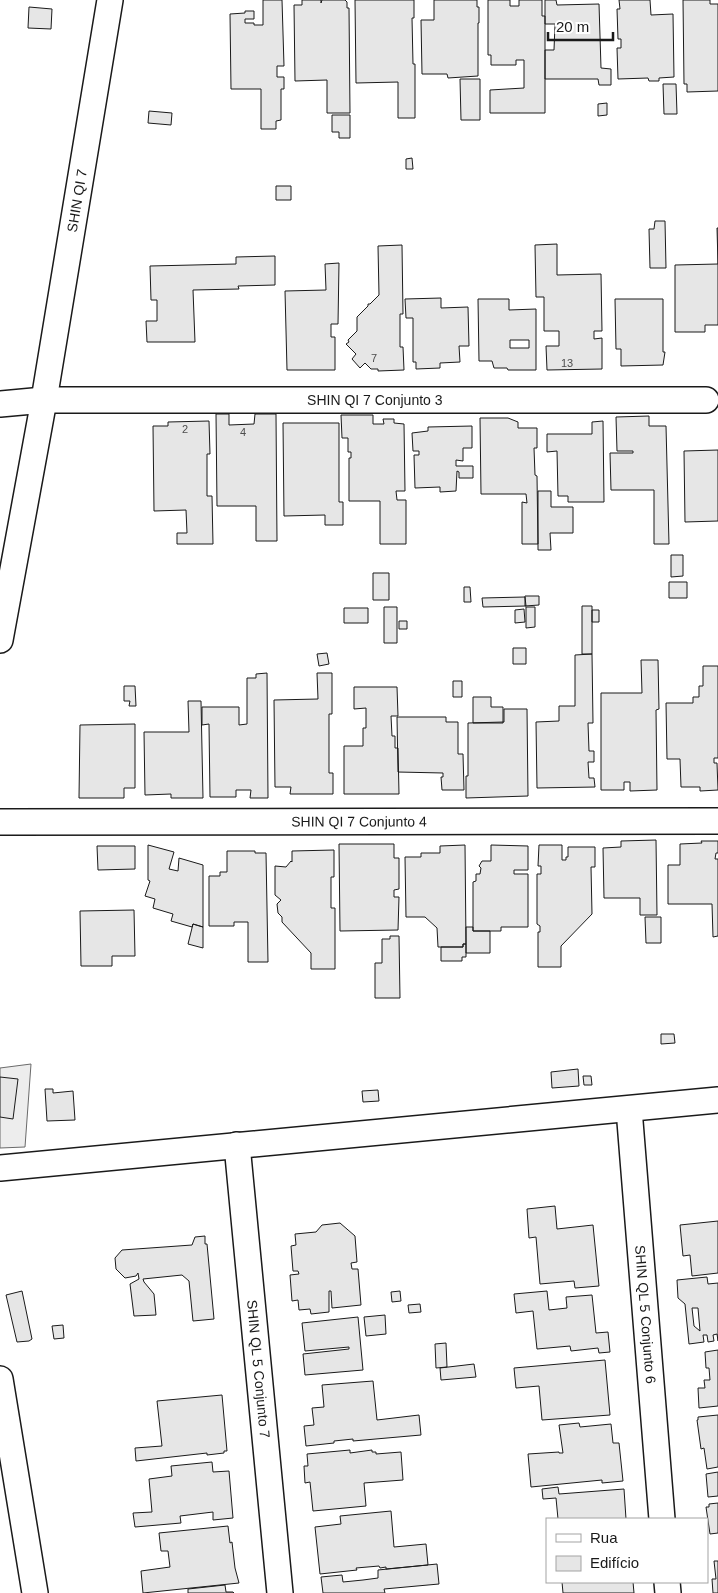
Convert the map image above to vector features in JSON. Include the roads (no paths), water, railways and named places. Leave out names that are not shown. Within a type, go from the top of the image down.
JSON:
[{"type":"street","name":"SHIN QI 7","points":[[0,640],[44,400],[110,0]]},
{"type":"street","name":"SHIN QI 7 Conjunto 3","points":[[44,400],[706,400]]},
{"type":"street","points":[[0,404],[44,400]]},
{"type":"street","name":"SHIN QI 7 Conjunto 4","points":[[0,822],[718,821]]},
{"type":"street","points":[[0,1168],[718,1100]]},
{"type":"street","name":"SHIN QL 5 Conjunto 6","points":[[629,1109],[662,1518]]},
{"type":"street","name":"SHIN QL 5 Conjunto 7","points":[[237,1145],[280,1593]]},
{"type":"street","points":[[0,1379],[35,1593]]}]
